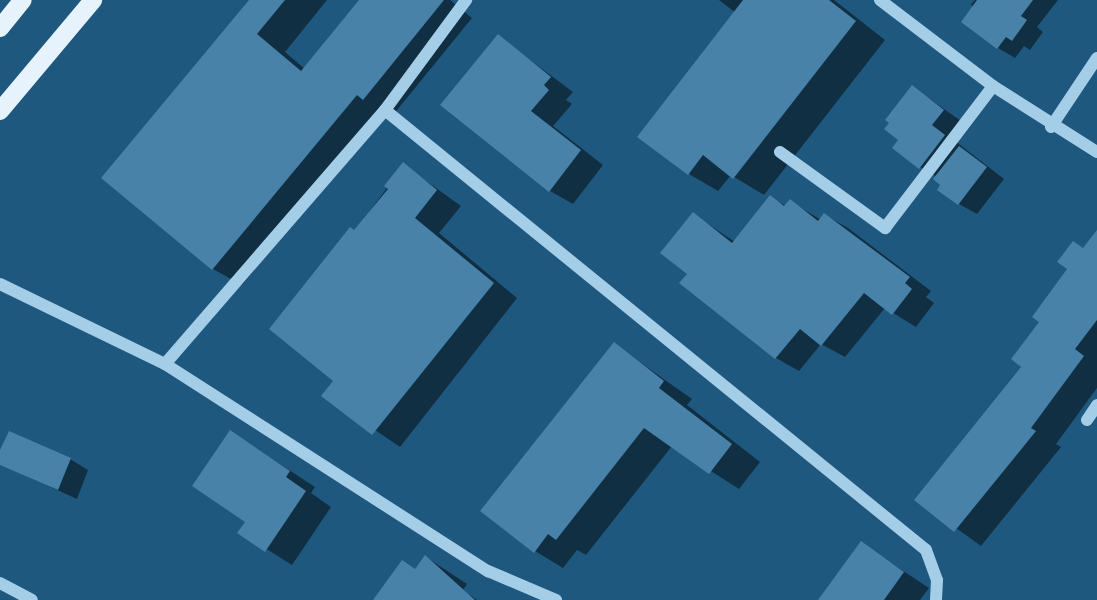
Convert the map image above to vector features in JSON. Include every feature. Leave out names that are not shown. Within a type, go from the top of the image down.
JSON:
[{"type":"main road","points":[[0,28],[23,0]]},
{"type":"main road","points":[[0,111],[93,0]]},
{"type":"street","points":[[165,364],[385,110],[466,0]]},
{"type":"street","points":[[880,0],[1051,127],[1097,152]]},
{"type":"street","points":[[1051,127],[1097,58]]},
{"type":"street","points":[[780,152],[885,228],[993,86]]},
{"type":"street","points":[[385,110],[926,550],[937,580],[936,600]]},
{"type":"street","points":[[0,284],[165,364],[488,571],[556,600]]},
{"type":"street","points":[[1087,420],[1097,405]]},
{"type":"street","points":[[0,583],[32,600]]},
{"type":"building","points":[[249,0],[285,0],[257,34],[301,71],[359,0],[444,0],[363,100],[357,95],[212,270],[101,178]]},
{"type":"building","points":[[743,0],[829,0],[856,21],[733,179],[703,155],[688,175],[637,137]]},
{"type":"building","points":[[977,0],[1033,0],[1021,16],[1027,20],[1012,41],[1006,37],[997,49],[961,22]]},
{"type":"building","points":[[498,34],[551,77],[544,85],[549,90],[531,111],[581,150],[549,192],[440,105]]},
{"type":"building","points":[[912,85],[944,110],[932,125],[945,135],[919,169],[892,148],[898,140],[884,129],[889,123],[885,120]]},
{"type":"building","points":[[959,146],[987,167],[958,205],[937,190],[940,185],[933,179]]},
{"type":"building","points":[[403,162],[437,190],[415,218],[494,283],[372,435],[321,396],[333,381],[269,329],[350,227],[354,230],[388,189],[384,186]]},
{"type":"building","points":[[770,195],[784,206],[790,199],[818,221],[824,213],[910,277],[905,283],[912,289],[892,315],[864,293],[821,346],[800,329],[775,359],[679,283],[687,274],[660,253],[693,212],[732,243]]},
{"type":"building","points":[[1097,230],[1097,320],[1075,349],[1084,356],[1031,428],[1036,431],[954,532],[914,500],[1021,367],[1011,359],[1039,322],[1032,317],[1067,269],[1057,262],[1073,241],[1083,248]]},
{"type":"building","points":[[614,342],[664,381],[659,388],[732,444],[709,474],[644,428],[556,540],[548,534],[534,553],[480,511]]},
{"type":"building","points":[[230,430],[290,471],[286,477],[306,491],[265,552],[237,533],[245,522],[192,486]]},
{"type":"building","points":[[9,431],[71,458],[58,490],[0,465],[0,450]]},
{"type":"building","points":[[861,541],[904,572],[884,600],[818,600]]},
{"type":"building","points":[[425,555],[475,600],[373,600],[402,560],[415,569]]}]
